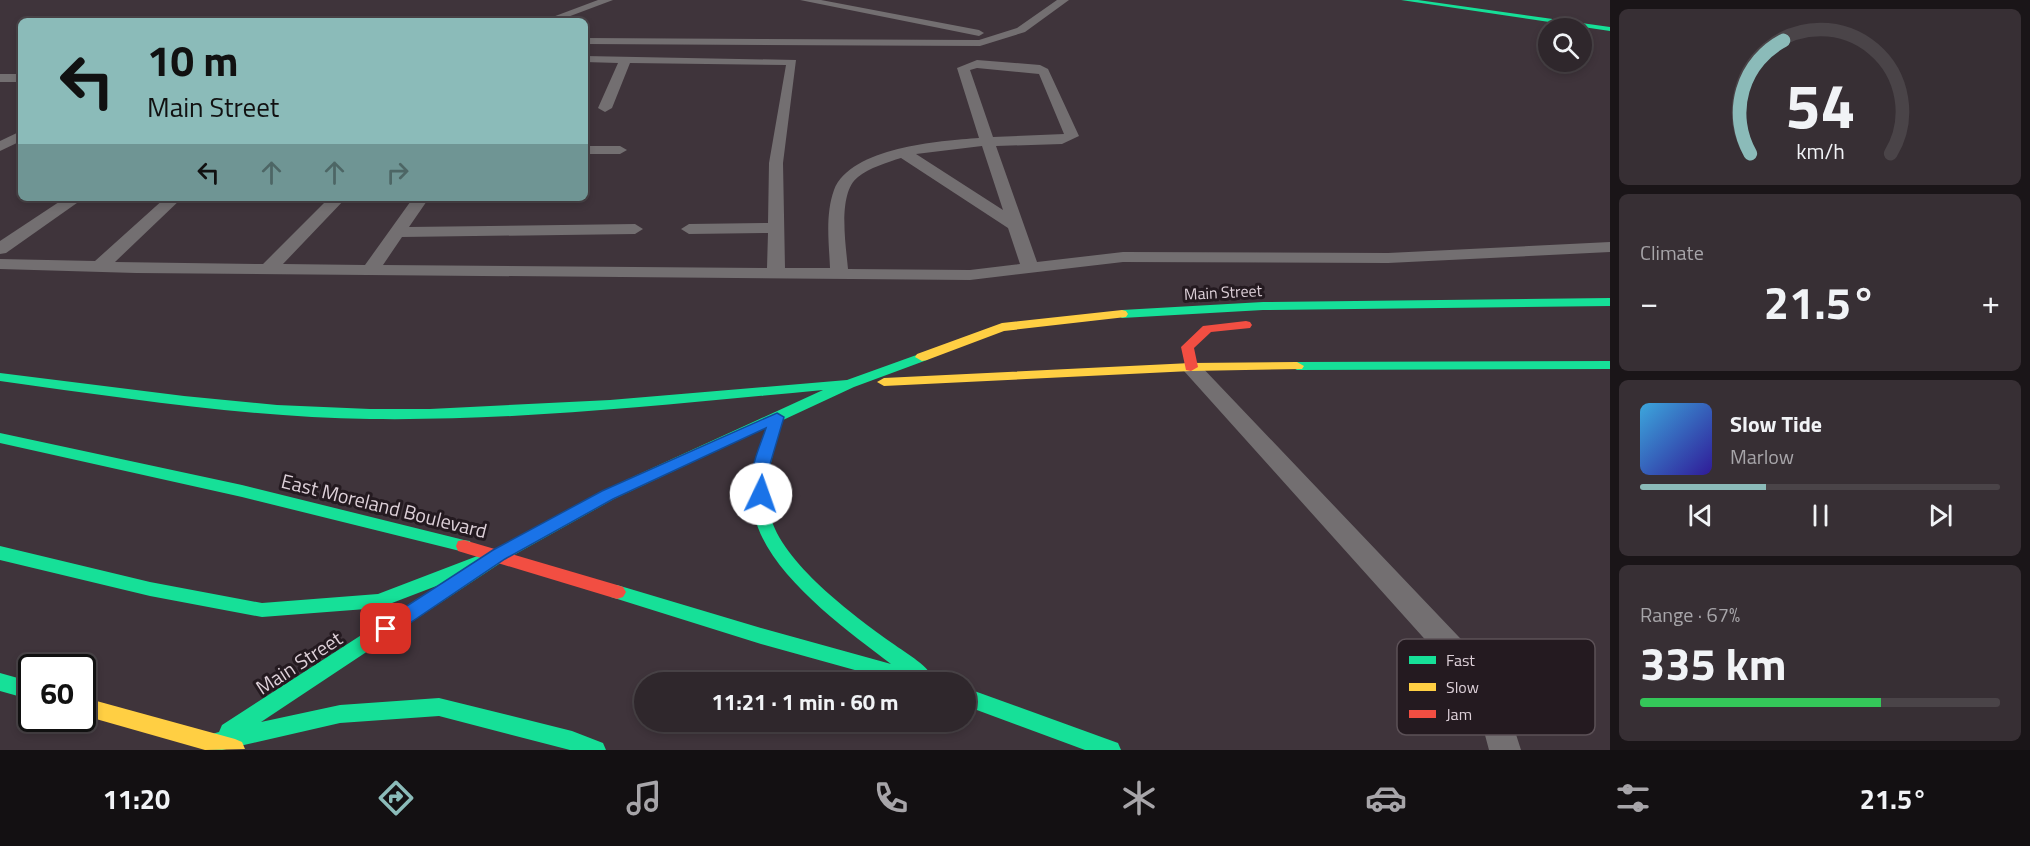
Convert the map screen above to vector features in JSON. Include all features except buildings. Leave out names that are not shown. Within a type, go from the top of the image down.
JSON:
[{"type":"main road","points":[[1405,0],[1610,29]]},
{"type":"main road","name":"Main Street","points":[[215,742],[499,555],[608,495],[849,384],[1002,327],[1130,313],[1263,306],[1610,302]]},
{"type":"main road","points":[[1338,320],[1390,306]]},
{"type":"main road","points":[[1191,367],[1187,347],[1207,329],[1261,324]]},
{"type":"main road","name":"Main Street","points":[[849,384],[1191,367],[1610,365]]},
{"type":"main road","points":[[0,377],[153,397],[283,410],[419,414],[603,404],[849,384]]},
{"type":"main road","points":[[777,417],[760,471],[762,517],[767,538],[792,570],[916,672]]},
{"type":"main road","name":"East Moreland Boulevard","points":[[0,438],[243,492],[499,555],[761,636],[892,672]]},
{"type":"main road","points":[[0,553],[150,590],[262,610],[379,601],[499,555]]},
{"type":"main road","points":[[0,682],[18,687]]},
{"type":"main road","points":[[976,701],[1111,750]]},
{"type":"main road","points":[[215,742],[340,714],[439,707],[572,741],[596,750]]},
{"type":"main road","points":[[96,710],[237,750]]},
{"type":"lane","points":[[557,18],[608,0]]},
{"type":"lane","points":[[805,0],[998,37]]},
{"type":"lane","points":[[588,41],[980,43],[1021,30],[1064,0]]},
{"type":"lane","points":[[588,58],[792,62],[776,162],[776,272]]},
{"type":"lane","points":[[605,108],[626,59]]},
{"type":"lane","points":[[838,273],[837,203],[849,176],[878,160],[902,152],[988,141],[1062,140],[1072,136],[1044,72],[1040,69],[977,64],[963,68],[988,141],[1030,268]]},
{"type":"lane","points":[[0,78],[18,78]]},
{"type":"lane","points":[[0,147],[18,137]]},
{"type":"lane","points":[[588,150],[620,150]]},
{"type":"lane","points":[[902,152],[1016,226]]},
{"type":"lane","points":[[0,249],[71,201]]},
{"type":"lane","points":[[99,267],[171,201]]},
{"type":"lane","points":[[268,269],[336,201]]},
{"type":"lane","points":[[370,270],[419,201]]},
{"type":"lane","points":[[689,229],[776,228]]},
{"type":"lane","points":[[397,232],[635,229]]},
{"type":"lane","points":[[0,264],[268,269],[970,275],[1080,260],[1123,257],[1388,258],[1610,247]]},
{"type":"lane","points":[[1191,367],[1443,639]]},
{"type":"lane","points":[[1501,735],[1505,750]]},
{"type":"traffic: fast","points":[[1404,0],[1610,29]]},
{"type":"traffic: fast","points":[[1122,314],[1263,306],[1610,302]]},
{"type":"traffic: fast","points":[[229,732],[499,555],[608,495],[849,384],[922,357]]},
{"type":"traffic: fast","points":[[1297,366],[1610,365]]},
{"type":"traffic: fast","points":[[0,377],[231,406],[370,414],[550,409],[849,384]]},
{"type":"traffic: fast","points":[[777,417],[763,466],[760,491],[762,516],[770,538],[786,560],[829,604],[916,672]]},
{"type":"traffic: fast","points":[[0,438],[242,491],[464,546]]},
{"type":"traffic: fast","points":[[0,553],[150,589],[262,610],[379,601],[499,555]]},
{"type":"traffic: fast","points":[[617,592],[890,672]]},
{"type":"traffic: fast","points":[[0,682],[18,687]]},
{"type":"traffic: fast","points":[[976,701],[1111,750]]},
{"type":"traffic: fast","points":[[215,742],[340,714],[439,707],[572,741],[596,750]]},
{"type":"traffic: slow","points":[[922,357],[1002,327],[1122,314]]},
{"type":"traffic: slow","points":[[884,382],[1191,367],[1297,366]]},
{"type":"traffic: slow","points":[[96,710],[235,749]]},
{"type":"traffic: jam","points":[[1191,367],[1187,347],[1207,329],[1246,325]]},
{"type":"traffic: jam","points":[[464,546],[617,592]]},
{"type":"route","points":[[386,629],[499,555],[608,495],[777,417],[760,471],[761,494]]}]
